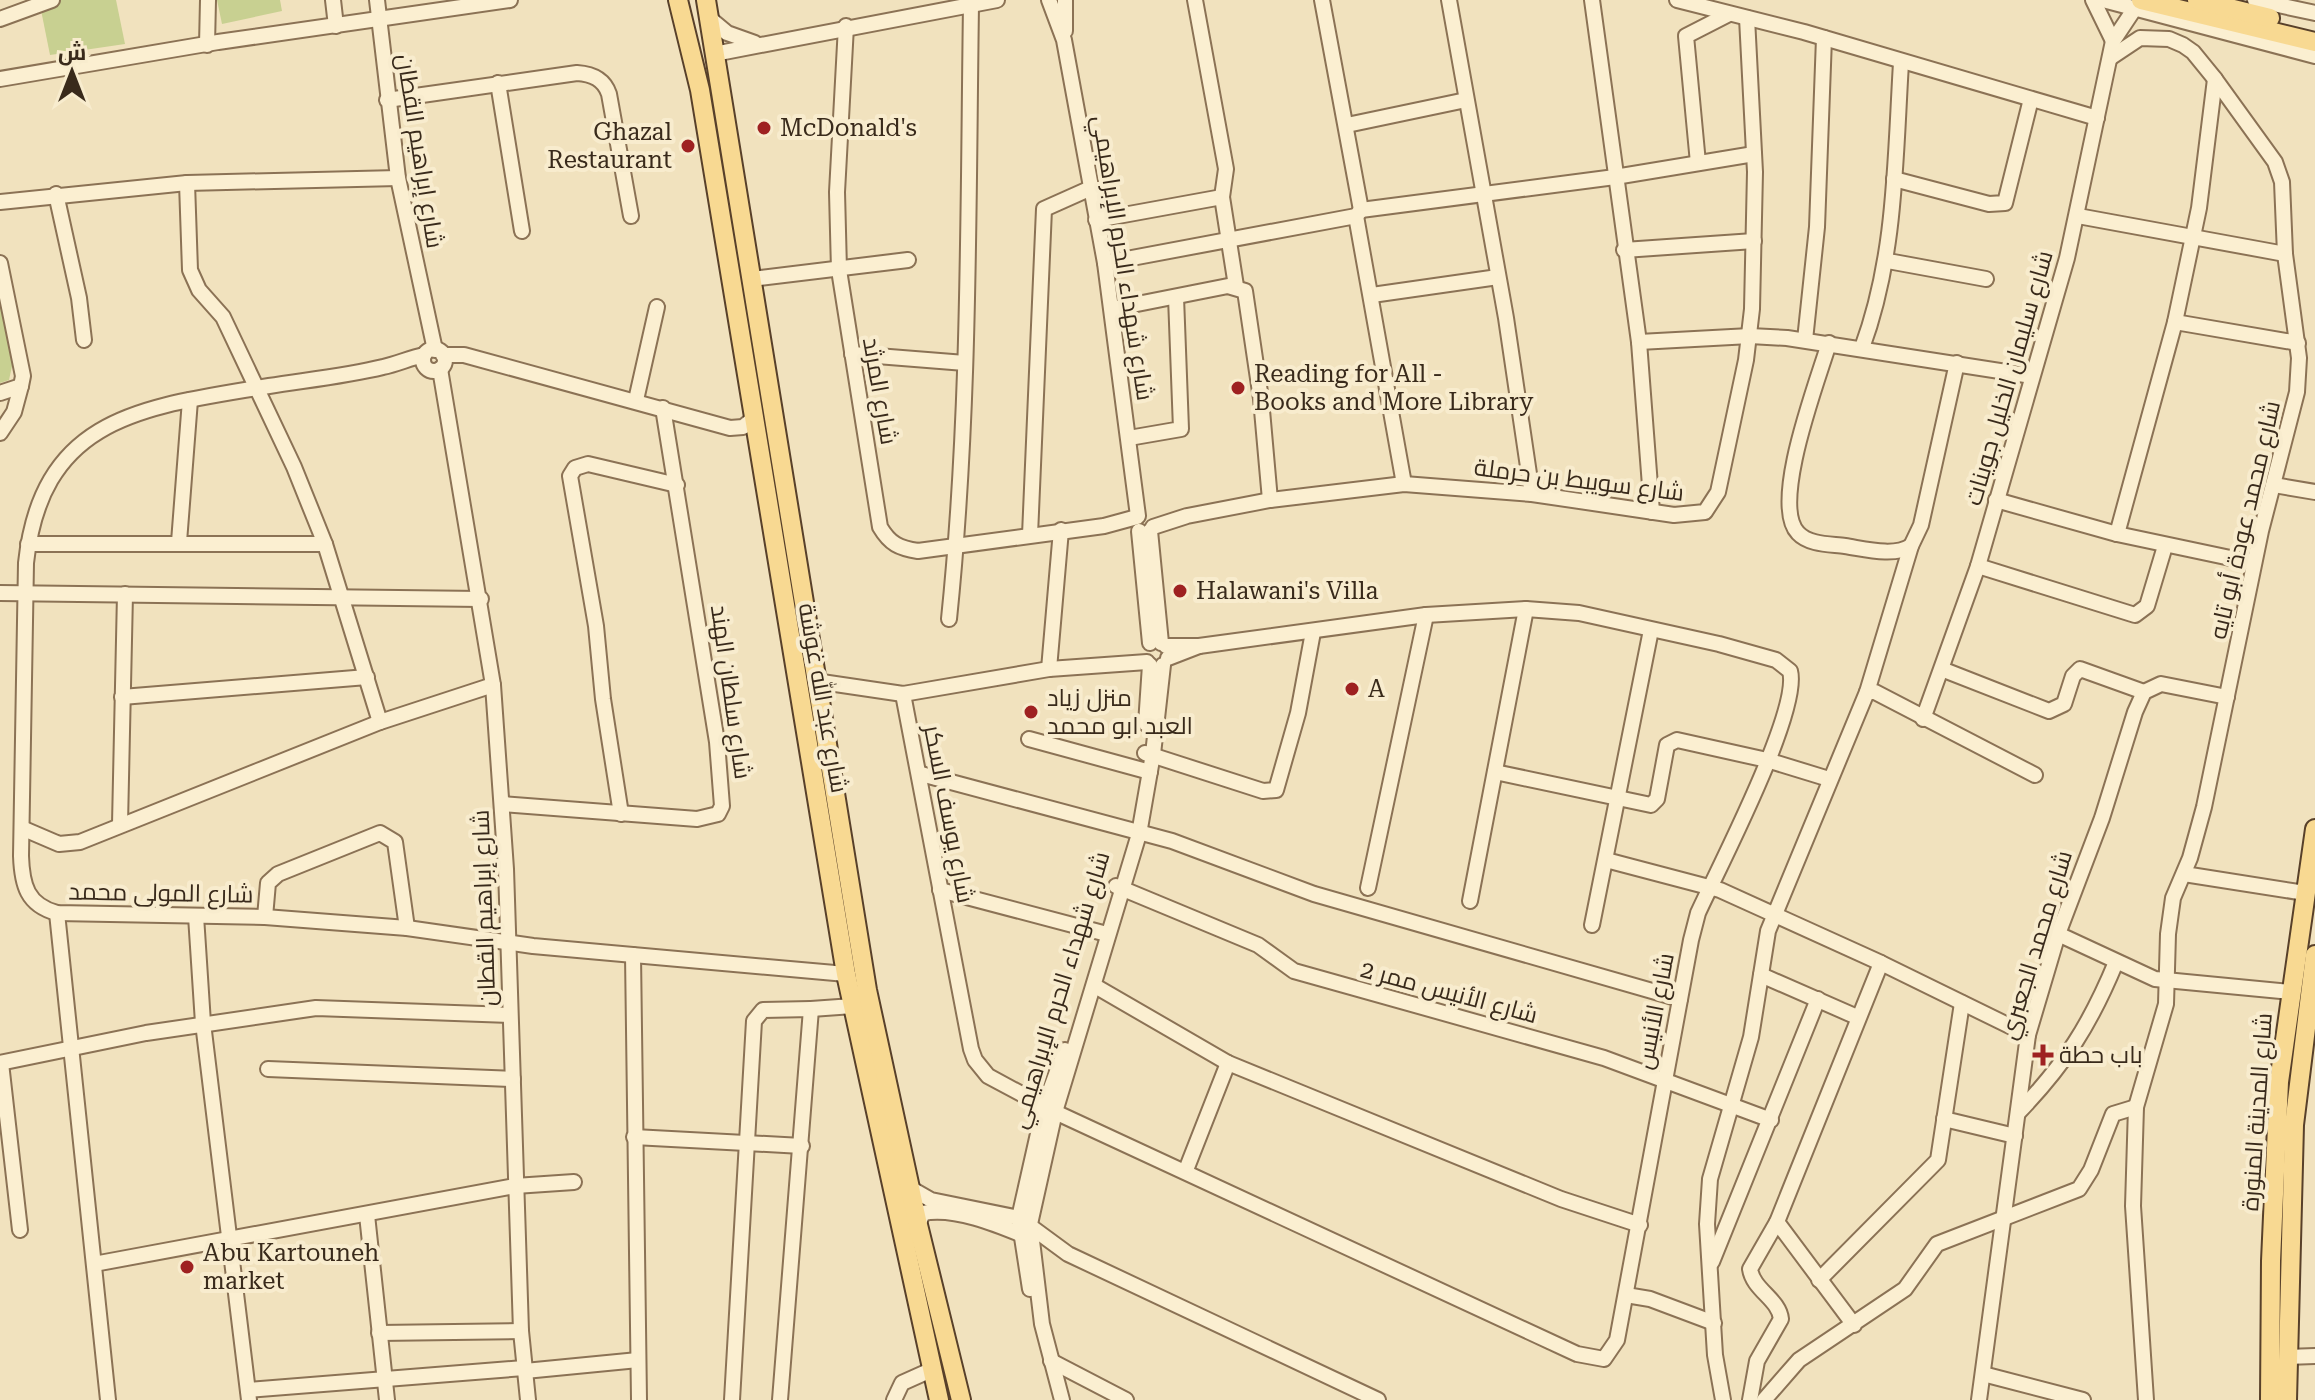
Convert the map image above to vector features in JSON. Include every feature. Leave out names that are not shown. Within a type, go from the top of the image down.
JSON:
[{"type":"main road","points":[[2197,0],[2315,30]]},
{"type":"main road","name":"شارع عبد الله غوشة","points":[[679,2],[700,90],[846,974],[939,1400]]},
{"type":"main road","points":[[2138,4],[2315,42]]},
{"type":"main road","name":"شارع عبد الله غوشة","points":[[708,9],[867,990],[918,1225],[961,1400]]},
{"type":"main road","name":"شارع المدينة المنورة","points":[[2270,1400],[2277,1119],[2291,992],[2315,829]]},
{"type":"main road","name":"شارع المدينة المنورة","points":[[2287,1400],[2294,1125],[2315,955]]},
{"type":"street","points":[[0,19],[52,0]]},
{"type":"street","points":[[207,45],[208,0]]},
{"type":"street","points":[[333,0],[336,26]]},
{"type":"street","name":"شارع إبراهيم القطان","points":[[377,0],[398,178],[447,417],[481,599],[493,685],[509,942],[521,1331],[528,1400]]},
{"type":"street","points":[[0,79],[510,0]]},
{"type":"street","points":[[714,54],[756,43],[997,0]]},
{"type":"street","points":[[1049,0],[1064,0]]},
{"type":"street","name":"شارع شهداء الحرم الإبراهيمي","points":[[1049,0],[1064,40],[1105,263],[1144,523],[1156,654],[1146,771],[1134,833],[1095,986],[1050,1110]]},
{"type":"street","name":"شارع شهداء الحرم الإبراهيمي","points":[[1064,0],[1064,40]]},
{"type":"street","points":[[1195,0],[1226,169],[1222,197],[1236,286],[1248,297],[1270,500]]},
{"type":"street","points":[[1322,0],[1347,125],[1358,213],[1404,484]]},
{"type":"street","points":[[1449,0],[1498,277],[1532,494]]},
{"type":"street","points":[[1592,0],[1639,342],[1652,512]]},
{"type":"street","points":[[1677,0],[1824,38],[2097,118]]},
{"type":"street","points":[[2093,0],[2113,41]]},
{"type":"street","points":[[2103,0],[2138,4],[2315,56]]},
{"type":"street","points":[[2255,0],[2315,13]]},
{"type":"street","name":"شارع سليمان الخليل جوينات","points":[[1923,719],[1944,670],[1978,566],[2078,216],[2113,41],[2138,4]]},
{"type":"street","points":[[949,619],[957,547],[965,363],[971,5]]},
{"type":"street","points":[[708,9],[727,33],[756,43]]},
{"type":"street","points":[[1698,163],[1686,36],[1729,14]]},
{"type":"street","name":"شارع سويبط بن حرملة","points":[[1144,523],[1270,500],[1404,484],[1532,494],[1652,512],[1698,515],[1715,501],[1750,336],[1754,154],[1747,18]]},
{"type":"street","name":"شارع المرثد","points":[[846,26],[837,192],[839,270],[880,527],[887,540],[904,549],[918,551],[1061,530],[1144,523]]},
{"type":"street","points":[[1805,340],[1817,241],[1824,38]]},
{"type":"street","name":"شارع محمد عودة أبو تايه","points":[[2110,58],[2140,38],[2169,39],[2193,52],[2278,169],[2282,182],[2285,254],[2298,343],[2297,392],[2254,563],[2204,807],[2170,917],[2168,982],[2163,1019],[2136,1107],[2133,1206],[2146,1400]]},
{"type":"street","points":[[1862,348],[1878,305],[1888,261],[1901,63]]},
{"type":"street","points":[[387,100],[498,83],[589,74],[606,86],[631,216]]},
{"type":"street","points":[[2117,534],[2175,322],[2193,237],[2215,79]]},
{"type":"street","points":[[498,83],[522,231]]},
{"type":"street","points":[[1894,179],[1989,204],[2005,203],[2031,99]]},
{"type":"street","points":[[1347,125],[1466,100]]},
{"type":"street","points":[[1105,263],[1358,213],[1754,154]]},
{"type":"street","points":[[0,202],[187,183],[398,178]]},
{"type":"street","points":[[187,183],[190,270],[199,290],[223,317],[294,467],[325,544],[380,722]]},
{"type":"street","points":[[1030,535],[1044,209],[1091,188]]},
{"type":"street","points":[[56,194],[79,298],[84,340]]},
{"type":"street","points":[[1096,220],[1222,197]]},
{"type":"street","points":[[2078,216],[2285,254]]},
{"type":"street","points":[[1624,250],[1754,241]]},
{"type":"street","points":[[752,279],[908,260]]},
{"type":"street","points":[[1888,261],[1986,279]]},
{"type":"street","points":[[0,263],[21,363],[21,386],[14,412],[0,433]]},
{"type":"street","points":[[1372,295],[1498,277]]},
{"type":"street","points":[[1112,309],[1236,286]]},
{"type":"street","points":[[1129,438],[1181,429],[1176,297]]},
{"type":"street","points":[[636,400],[657,307]]},
{"type":"street","points":[[2175,322],[2298,343]]},
{"type":"street","points":[[1639,342],[1750,336],[1805,340],[2032,376]]},
{"type":"street","points":[[1829,343],[1793,472],[1789,506],[1795,530],[1808,540],[1845,546],[1894,551],[1911,546]]},
{"type":"street","points":[[852,354],[965,363]]},
{"type":"street","points":[[434,360],[485,364],[636,400],[730,428],[743,427],[753,419]]},
{"type":"street","name":"شارع المولى محمد","points":[[434,360],[190,400],[117,420],[71,454],[43,490],[28,544],[25,592],[22,874],[25,888],[37,905],[57,913],[265,917],[407,928],[633,955],[846,974]]},
{"type":"street","points":[[1723,1400],[1707,1224],[1710,1179],[1751,1037],[1774,913],[1867,692],[1911,546],[1921,525],[1957,363]]},
{"type":"street","points":[[0,393],[21,386]]},
{"type":"street","points":[[179,542],[190,400]]},
{"type":"street","name":"شارع سلطان الهند","points":[[502,804],[710,819],[718,814],[722,806],[717,742],[663,408]]},
{"type":"street","points":[[621,814],[603,699],[596,626],[570,476],[575,468],[588,464],[677,485]]},
{"type":"street","points":[[2274,485],[2315,492]]},
{"type":"street","points":[[1996,500],[2165,546],[2254,563]]},
{"type":"street","points":[[1049,669],[1061,530]]},
{"type":"street","points":[[28,544],[325,544]]},
{"type":"street","points":[[1978,566],[2135,615],[2147,606],[2165,546]]},
{"type":"street","points":[[0,593],[342,600],[481,599]]},
{"type":"street","points":[[120,824],[125,594]]},
{"type":"street","points":[[1470,901],[1526,609]]},
{"type":"street","name":"شارع الأنيس","points":[[1050,1110],[1186,1170],[1588,1359],[1604,1359],[1615,1347],[1626,1295],[1691,940],[1710,887],[1767,760],[1791,689],[1790,671],[1761,655],[1579,613],[1526,609],[1426,615],[1156,654]]},
{"type":"street","points":[[1368,888],[1426,615]]},
{"type":"street","points":[[1592,925],[1651,630]]},
{"type":"street","points":[[1148,753],[1263,791],[1276,790],[1298,713],[1313,632]]},
{"type":"street","name":"شارع يوسف السكر","points":[[1050,1110],[988,1076],[975,1060],[903,694],[1156,654]]},
{"type":"street","points":[[1944,670],[2049,711],[2064,704],[2073,676],[2080,669],[2144,692],[2152,687],[2172,684],[2227,697]]},
{"type":"street","points":[[122,697],[367,677]]},
{"type":"street","points":[[815,681],[903,694]]},
{"type":"street","points":[[24,829],[70,844],[380,722],[493,685]]},
{"type":"street","points":[[1867,692],[1875,692],[2035,775]]},
{"type":"street","name":"شارع محمد الجعبري","points":[[1979,1400],[2028,1035],[2058,934],[2144,692]]},
{"type":"street","points":[[1029,739],[1146,771]]},
{"type":"street","points":[[1495,772],[1617,800],[1655,804],[1666,750],[1671,740],[1767,760],[1829,779]]},
{"type":"street","points":[[921,774],[1172,841],[1314,894],[1680,999]]},
{"type":"street","points":[[265,917],[268,883],[278,874],[380,833],[395,842],[407,928]]},
{"type":"street","points":[[1606,860],[1710,887],[1774,913],[2028,1035]]},
{"type":"street","points":[[2184,874],[2305,893]]},
{"type":"street","name":"شارع شهداء الحرم الإبراهيمي","points":[[1062,1400],[1042,1324],[1025,1229],[1050,1110],[1103,933],[1120,888]]},
{"type":"street","name":"شارع الأنيس ممر 2","points":[[1120,888],[1258,945],[1294,971],[1604,1058],[1771,1120]]},
{"type":"street","points":[[940,890],[1103,933]]},
{"type":"street","points":[[57,913],[108,1400]]},
{"type":"street","points":[[196,916],[203,1023],[248,1395],[385,1379],[638,1360]]},
{"type":"street","points":[[2058,934],[2116,962],[2168,982],[2291,992]]},
{"type":"street","points":[[633,955],[639,1400]]},
{"type":"street","points":[[2018,1113],[2059,1070],[2097,1008],[2116,962]]},
{"type":"street","points":[[1750,1400],[1757,1361],[1781,1319],[1780,1312],[1755,1282],[1750,1269],[1777,1222],[1881,963]]},
{"type":"street","points":[[1761,975],[1857,1017]]},
{"type":"street","points":[[1095,986],[1228,1063],[1561,1199],[1640,1225]]},
{"type":"street","points":[[1712,1263],[1818,999]]},
{"type":"street","points":[[1819,1280],[1872,1225],[1925,1177],[1938,1160],[1962,1003]]},
{"type":"street","points":[[732,1400],[754,1021],[763,1010],[853,1006]]},
{"type":"street","points":[[20,1230],[1,1063],[203,1023],[316,1008],[510,1015]]},
{"type":"street","points":[[780,1400],[811,1009]]},
{"type":"street","points":[[1186,1170],[1228,1063]]},
{"type":"street","points":[[268,1069],[513,1079]]},
{"type":"street","points":[[1764,1400],[1799,1360],[1905,1289],[1937,1244],[2079,1189],[2091,1170],[2113,1114],[2136,1107]]},
{"type":"street","points":[[1944,1119],[2015,1136]]},
{"type":"street","points":[[634,1137],[748,1140],[802,1146]]},
{"type":"street","points":[[94,1264],[515,1186],[574,1182]]},
{"type":"street","points":[[910,1188],[931,1200],[1025,1229],[1061,1255],[1068,1254],[1378,1400]]},
{"type":"street","points":[[918,1225],[923,1213],[938,1212],[1025,1229]]},
{"type":"street","points":[[367,1215],[387,1400]]},
{"type":"street","points":[[1777,1222],[1854,1325]]},
{"type":"street","points":[[1626,1295],[1650,1299],[1714,1323]]},
{"type":"street","points":[[379,1333],[521,1331]]},
{"type":"street","points":[[2287,1357],[2315,1356]]},
{"type":"street","points":[[1051,1361],[1126,1400]]},
{"type":"street","points":[[894,1400],[902,1383],[931,1370]]},
{"type":"street","points":[[1983,1374],[2083,1400]]},
{"type":"green space","points":[[57,0],[116,0],[125,44],[50,55],[40,5]]},
{"type":"green space","points":[[217,0],[280,0],[282,11],[222,24]]},
{"type":"green space","points":[[0,297],[14,357],[9,380],[0,383]]},
{"type":"place","name":"McDonald's","points":[[764,128]]},
{"type":"place","name":"Ghazal Restaurant","points":[[688,146]]},
{"type":"place","name":"Reading for All - Books and More Library","points":[[1238,388]]},
{"type":"place","name":"Halawani's Villa","points":[[1180,591]]},
{"type":"place","name":"A","points":[[1352,689]]},
{"type":"place","name":"منزل زياد العبد ابو محمد","points":[[1031,712]]},
{"type":"place","name":"باب حطة","points":[[2043,1055]]},
{"type":"place","name":"Abu Kartouneh market","points":[[187,1267]]}]
